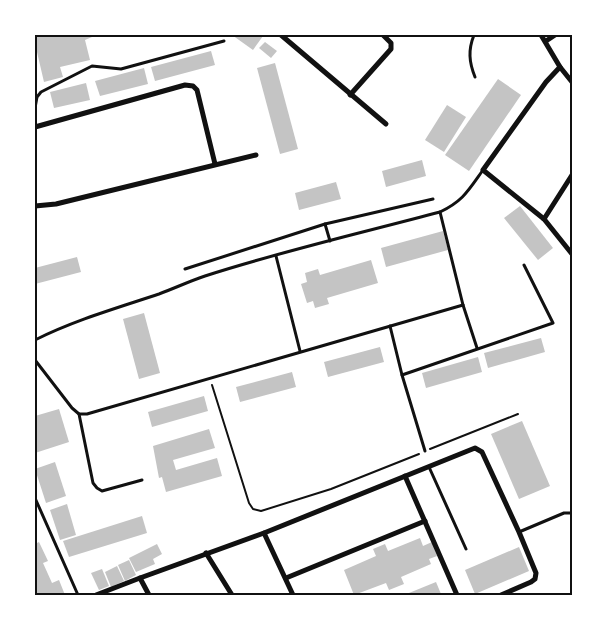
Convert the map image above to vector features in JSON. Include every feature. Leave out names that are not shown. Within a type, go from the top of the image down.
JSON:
[{"type":"street","points":[[281,35],[386,124]]},
{"type":"street","points":[[350,95],[391,49],[391,43],[383,35]]},
{"type":"street","points":[[541,35],[560,67],[572,82]]},
{"type":"street","points":[[546,41],[555,35]]},
{"type":"street","points":[[560,67],[546,82],[483,170],[544,219],[572,254]]},
{"type":"street","points":[[35,127],[185,85],[193,86],[197,90],[214,164]]},
{"type":"street","points":[[35,206],[56,204],[256,155]]},
{"type":"street","points":[[544,219],[572,175]]},
{"type":"street","points":[[96,595],[264,533],[475,448],[482,452],[536,573],[535,579],[531,582],[501,595]]},
{"type":"street","points":[[405,476],[458,595]]},
{"type":"street","points":[[286,578],[425,521]]},
{"type":"street","points":[[264,533],[293,595]]},
{"type":"street","points":[[206,553],[232,595]]},
{"type":"street","points":[[140,578],[150,595]]},
{"type":"lane","points":[[474,35],[469,62],[475,77]]},
{"type":"lane","points":[[35,108],[40,92],[92,66],[120,69],[224,41]]},
{"type":"lane","points":[[35,340],[56,329],[98,313],[161,293],[204,276],[440,212],[455,205],[483,170]]},
{"type":"lane","points":[[185,269],[325,224],[433,199]]},
{"type":"lane","points":[[440,212],[463,305],[477,348]]},
{"type":"lane","points":[[325,224],[330,241]]},
{"type":"lane","points":[[276,256],[300,351]]},
{"type":"lane","points":[[402,375],[553,323],[524,265]]},
{"type":"lane","points":[[79,414],[87,414],[463,305]]},
{"type":"lane","points":[[390,326],[402,375],[425,452]]},
{"type":"lane","points":[[35,360],[72,408],[79,414],[93,483],[97,488],[102,491],[142,480]]},
{"type":"lane","points":[[429,467],[466,550]]},
{"type":"lane","points":[[35,498],[78,595]]},
{"type":"lane","points":[[519,532],[564,513],[572,513]]},
{"type":"path","points":[[210,378],[249,503],[252,509],[261,511],[331,489],[518,414]]},
{"type":"building","points":[[35,35],[92,35],[92,37],[85,40],[90,60],[60,67],[63,77],[44,82],[37,52],[35,56]]},
{"type":"building","points":[[232,35],[262,35],[263,36],[253,50]]},
{"type":"building","points":[[265,42],[277,51],[271,58],[259,48]]},
{"type":"building","points":[[211,51],[215,65],[155,81],[151,67]]},
{"type":"building","points":[[275,63],[298,149],[280,154],[257,68]]},
{"type":"building","points":[[144,68],[148,84],[100,96],[95,81]]},
{"type":"building","points":[[498,79],[521,95],[469,171],[445,155]]},
{"type":"building","points":[[86,83],[90,100],[54,108],[50,92]]},
{"type":"building","points":[[447,105],[466,117],[444,152],[425,140]]},
{"type":"building","points":[[422,160],[426,176],[386,187],[382,171]]},
{"type":"building","points":[[336,182],[341,199],[299,210],[295,193]]},
{"type":"building","points":[[520,206],[553,248],[538,260],[504,218]]},
{"type":"building","points":[[443,231],[448,250],[386,267],[381,248]]},
{"type":"building","points":[[77,257],[81,272],[35,284],[35,268]]},
{"type":"building","points":[[371,260],[378,283],[327,298],[329,304],[315,308],[313,301],[307,303],[301,284],[307,282],[305,273],[318,269],[320,275]]},
{"type":"building","points":[[144,313],[160,373],[139,379],[123,319]]},
{"type":"building","points":[[541,338],[545,352],[488,368],[484,353]]},
{"type":"building","points":[[380,347],[384,362],[328,377],[324,362]]},
{"type":"building","points":[[478,357],[482,372],[426,388],[422,373]]},
{"type":"building","points":[[292,372],[296,387],[240,402],[236,387]]},
{"type":"building","points":[[204,396],[208,411],[152,427],[148,412]]},
{"type":"building","points":[[59,409],[69,442],[35,453],[35,416]]},
{"type":"building","points":[[522,421],[550,486],[519,499],[491,434]]},
{"type":"building","points":[[209,429],[215,448],[173,460],[176,470],[217,458],[222,476],[166,492],[162,477],[159,478],[153,446]]},
{"type":"building","points":[[55,462],[66,496],[46,503],[35,469]]},
{"type":"building","points":[[67,504],[76,535],[60,540],[50,510]]},
{"type":"building","points":[[142,516],[147,533],[69,557],[63,541]]},
{"type":"building","points":[[420,538],[423,546],[432,542],[437,556],[429,559],[431,564],[401,577],[404,584],[389,590],[386,583],[354,595],[344,570],[376,556],[373,549],[385,544],[388,551]]},
{"type":"building","points":[[39,542],[48,561],[43,563],[52,583],[59,580],[65,595],[35,595],[35,544]]},
{"type":"building","points":[[157,544],[162,554],[153,559],[155,564],[136,572],[129,558]]},
{"type":"building","points":[[519,547],[529,571],[475,594],[465,570]]},
{"type":"building","points":[[129,560],[136,575],[125,581],[118,565]]},
{"type":"building","points":[[117,566],[124,581],[111,587],[105,572]]},
{"type":"building","points":[[102,569],[109,586],[99,590],[91,573]]},
{"type":"building","points":[[436,582],[441,594],[404,595]]}]
